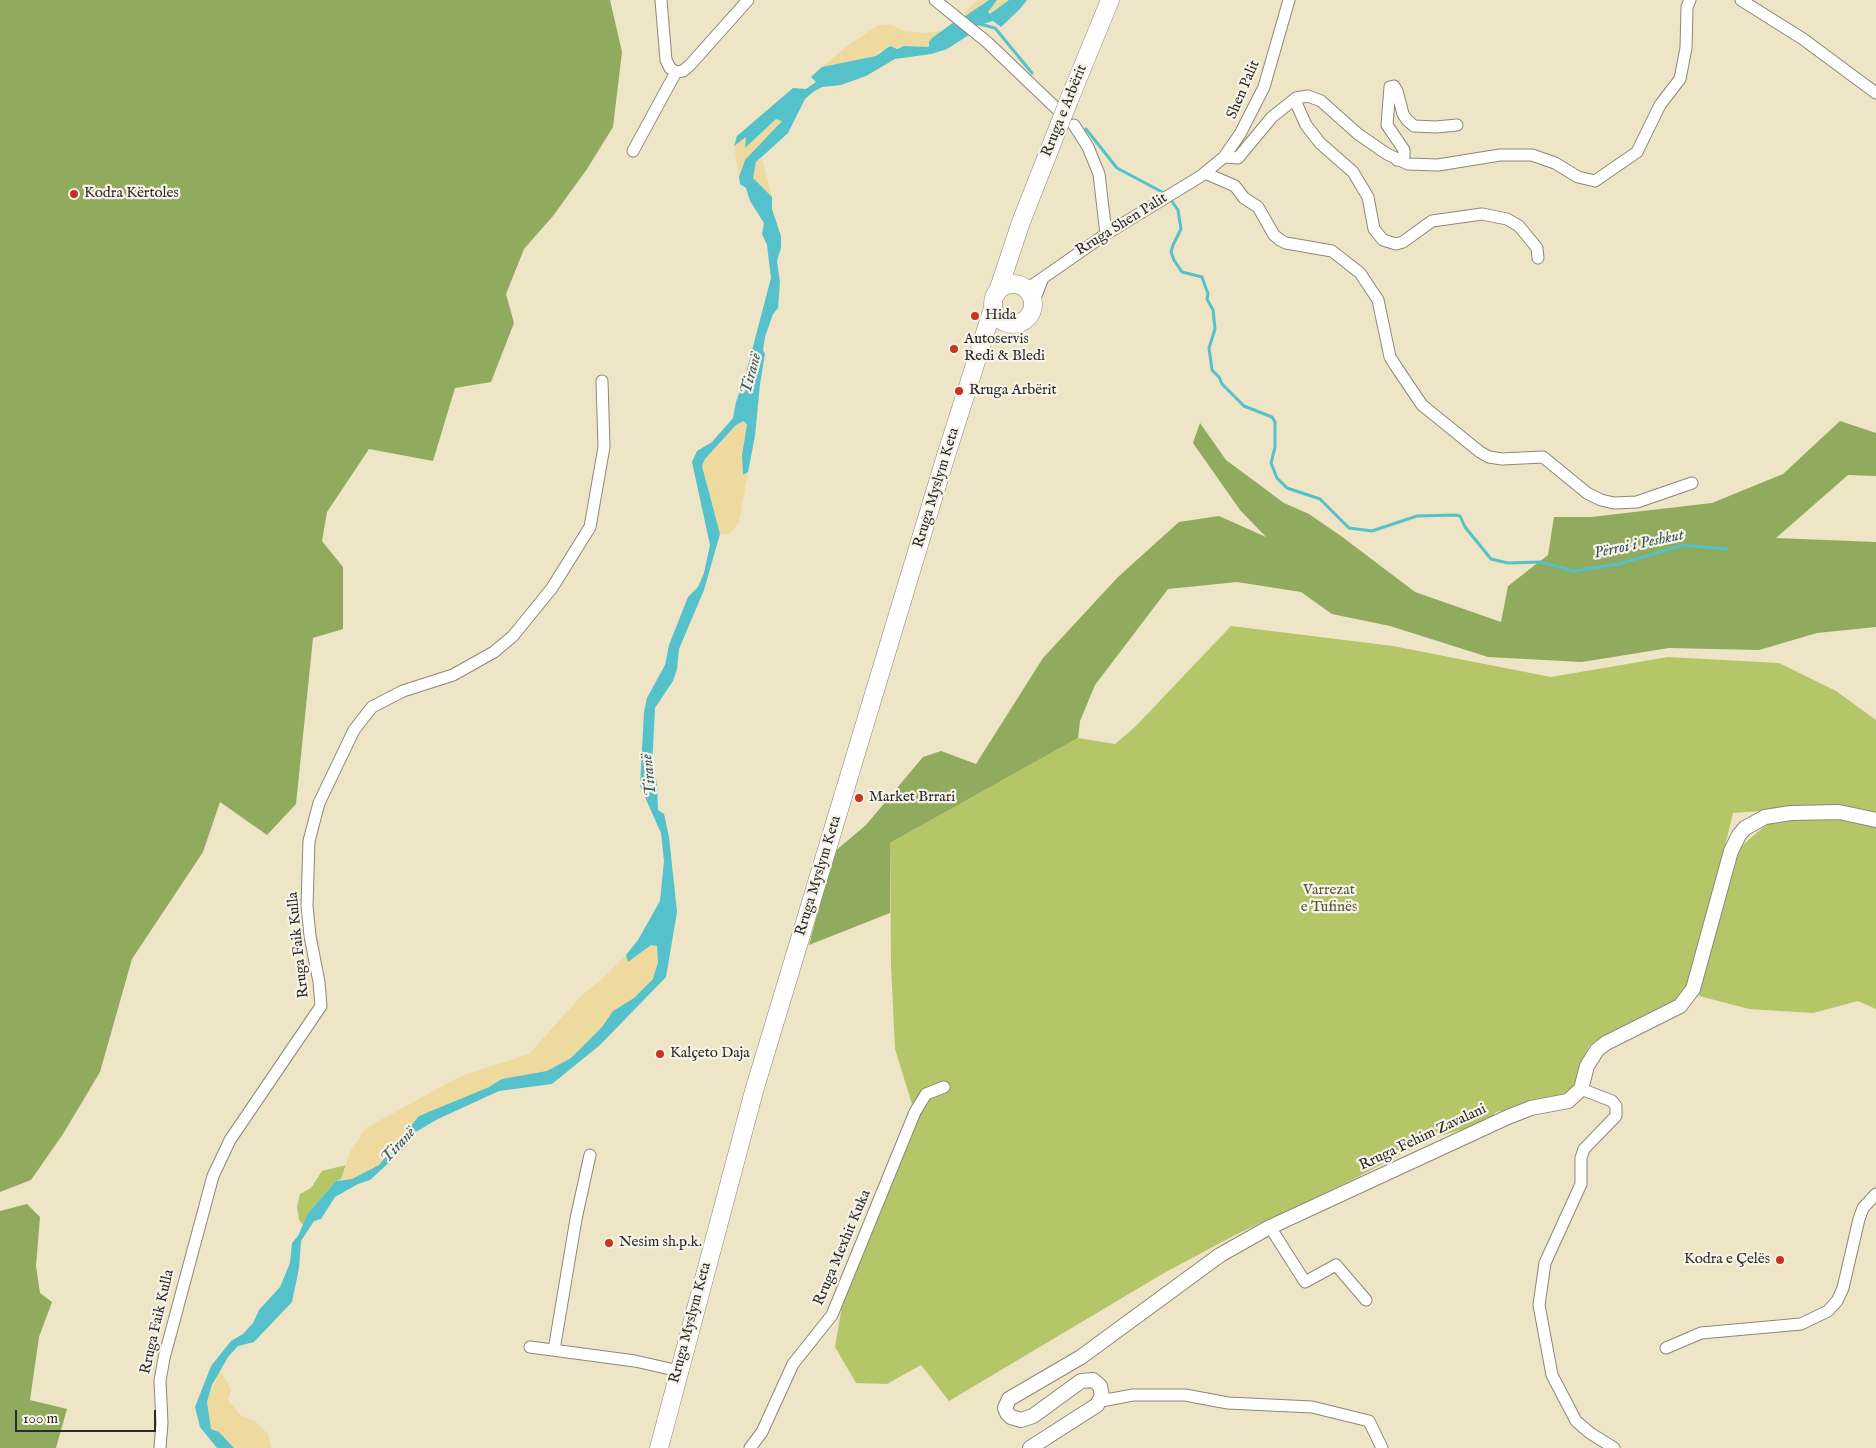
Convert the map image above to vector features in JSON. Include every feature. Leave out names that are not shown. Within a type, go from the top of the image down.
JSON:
[{"type":"main road","name":"Rruga e Arbërit","points":[[1000,288],[1021,222],[1110,0]]},
{"type":"main road","name":"Rruga e Arbërit","points":[[1021,222],[1018,259],[1029,293]]},
{"type":"main road","points":[[983,342],[994,332],[1011,324],[1021,323],[1027,319],[1033,310],[1029,293],[1012,284],[1000,288],[994,296],[993,308],[1000,320],[1011,324]]},
{"type":"main road","name":"Rruga Myslym Keta","points":[[659,1448],[756,1084],[944,462],[993,308]]},
{"type":"street","points":[[661,0],[666,60],[670,68],[676,72],[683,71],[690,65],[748,0]]},
{"type":"street","points":[[935,0],[987,42],[1065,115],[1091,153],[1099,174],[1106,234]]},
{"type":"street","name":"Shen Palit","points":[[1203,174],[1224,158],[1240,134],[1264,87],[1288,0]]},
{"type":"street","points":[[1224,158],[1238,158],[1272,117],[1301,96],[1315,98],[1358,134],[1397,160],[1408,164],[1430,165],[1500,156],[1532,156],[1555,163],[1578,176],[1595,181],[1637,152],[1660,105],[1680,79],[1686,48],[1687,7],[1690,0]]},
{"type":"street","points":[[1741,0],[1803,38],[1876,93]]},
{"type":"street","points":[[633,151],[676,72]]},
{"type":"street","points":[[1397,160],[1404,156],[1404,150],[1387,125],[1390,86],[1394,86],[1403,114],[1414,126],[1436,127],[1457,125]]},
{"type":"street","points":[[1291,102],[1297,105],[1306,125],[1320,143],[1353,172],[1368,197],[1374,229],[1383,240],[1396,244],[1403,242],[1432,221],[1482,214],[1507,219],[1519,226],[1537,248],[1538,258]]},
{"type":"street","points":[[1203,174],[1236,186],[1244,198],[1258,207],[1274,235],[1280,240],[1286,243],[1332,251],[1360,273],[1378,300],[1390,357],[1422,405],[1480,452],[1489,457],[1502,459],[1543,458],[1587,493],[1601,500],[1614,503],[1638,502],[1692,483]]},
{"type":"street","name":"Rruga Shen Palit","points":[[1029,293],[1044,277],[1106,234],[1203,174]]},
{"type":"street","name":"Rruga Faik Kulla","points":[[160,1448],[162,1423],[160,1381],[164,1358],[212,1176],[230,1140],[320,1006],[319,982],[310,936],[307,906],[309,841],[319,802],[354,730],[372,707],[403,691],[452,675],[494,652],[513,636],[552,588],[590,527],[595,508],[604,448],[602,381]]},
{"type":"street","points":[[1614,1448],[1593,1435],[1576,1421],[1552,1375],[1540,1306],[1545,1263],[1581,1184],[1581,1158],[1584,1149],[1616,1116],[1616,1106],[1612,1102],[1581,1089],[1587,1066],[1597,1050],[1606,1043],[1676,1008],[1688,998],[1696,980],[1734,842],[1745,828],[1765,817],[1791,812],[1839,812],[1876,820]]},
{"type":"street","name":"Rruga Mexhit Kuka","points":[[750,1448],[762,1432],[793,1364],[832,1315],[915,1112],[926,1094],[944,1087]]},
{"type":"street","name":"Rruga Fehim Zavalani","points":[[1101,1401],[1100,1386],[1097,1382],[1087,1380],[1073,1385],[1028,1419],[1022,1420],[1010,1417],[1005,1408],[1006,1403],[1015,1395],[1064,1368],[1220,1255],[1270,1227],[1520,1112],[1568,1101],[1581,1089]]},
{"type":"street","points":[[554,1350],[576,1219],[590,1155]]},
{"type":"street","points":[[1666,1348],[1701,1334],[1801,1324],[1828,1311],[1837,1301],[1844,1288],[1861,1213],[1876,1194]]},
{"type":"street","points":[[1270,1227],[1305,1282],[1336,1265],[1366,1300]]},
{"type":"street","points":[[530,1347],[635,1361],[678,1371]]},
{"type":"street","points":[[1030,1448],[1089,1411],[1101,1401],[1133,1395],[1178,1395],[1228,1404],[1312,1407],[1369,1421],[1382,1448]]},
{"type":"street","points":[[1593,1435],[1626,1448]]},
{"type":"green space","points":[[0,0],[610,0],[622,52],[613,127],[587,169],[553,216],[524,249],[506,294],[514,323],[491,382],[455,388],[433,461],[369,449],[327,512],[322,541],[343,567],[343,629],[313,638],[296,804],[267,835],[220,802],[203,852],[132,959],[100,1072],[63,1134],[31,1180],[0,1192]]},
{"type":"green space","points":[[1840,421],[1876,433],[1876,476],[1848,475],[1776,538],[1876,542],[1876,627],[1817,633],[1759,650],[1669,648],[1582,662],[1488,657],[1390,626],[1332,614],[1301,592],[1237,582],[1168,589],[1095,685],[1080,721],[1078,738],[890,843],[890,913],[809,945],[834,852],[866,825],[923,757],[941,751],[976,764],[1043,658],[1118,577],[1179,522],[1219,516],[1266,537],[1240,510],[1193,443],[1200,423],[1226,460],[1284,503],[1309,514],[1341,536],[1415,592],[1501,622],[1508,586],[1548,555],[1554,517],[1591,517],[1712,503],[1783,474]]},
{"type":"green space","name":"Varrezat e Tufinës","points":[[1231,626],[1393,646],[1551,677],[1668,657],[1779,663],[1836,691],[1876,720],[1876,815],[1787,809],[1733,813],[1694,972],[1681,998],[1589,1046],[1581,1063],[1576,1085],[1563,1098],[1496,1112],[1487,1122],[1430,1139],[1344,1184],[1237,1234],[1164,1273],[949,1401],[921,1365],[887,1384],[856,1383],[835,1347],[843,1300],[915,1123],[928,1100],[935,1095],[924,1091],[912,1104],[895,1049],[891,965],[890,843],[1078,738],[1115,744],[1135,727]]},
{"type":"green space","points":[[1835,818],[1876,825],[1876,1009],[1858,1001],[1813,1013],[1749,1009],[1699,996],[1718,921],[1741,846],[1771,821]]},
{"type":"green space","points":[[346,1165],[341,1179],[336,1181],[308,1213],[303,1225],[299,1220],[297,1207],[300,1194],[311,1188],[322,1171]]},
{"type":"green space","points":[[27,1204],[40,1217],[36,1266],[40,1293],[52,1302],[39,1337],[30,1400],[67,1409],[56,1448],[0,1448],[0,1211]]},
{"type":"sand","points":[[978,0],[989,0],[964,17],[966,11]]},
{"type":"sand","points":[[997,0],[1009,0],[990,14],[988,12]]},
{"type":"sand","points":[[879,25],[892,25],[904,31],[924,33],[942,31],[932,38],[929,47],[904,46],[879,51],[876,56],[822,67],[846,47]]},
{"type":"sand","points":[[776,119],[782,120],[741,169],[739,177],[734,146],[746,137],[746,147]]},
{"type":"sand","points":[[762,159],[772,197],[753,178],[756,162]]},
{"type":"sand","points":[[744,421],[747,425],[742,455],[743,475],[748,472],[739,523],[728,535],[720,534],[702,466],[705,460],[736,425]]},
{"type":"sand","points":[[651,945],[657,946],[658,962],[653,979],[634,998],[613,1011],[602,1027],[571,1058],[547,1071],[502,1079],[489,1087],[419,1116],[379,1165],[352,1179],[341,1179],[350,1152],[366,1128],[461,1076],[529,1054],[583,994],[604,977],[626,955],[628,961]]},
{"type":"sand","points":[[220,1371],[231,1389],[228,1400],[240,1415],[255,1421],[268,1434],[271,1448],[234,1448],[219,1432],[211,1429],[207,1402]]},
{"type":"water","points":[[989,0],[997,0],[988,12],[990,14],[1009,0],[1027,0],[1001,27],[993,21],[976,26],[964,17]]},
{"type":"water","name":"Tiranë","points":[[954,22],[969,35],[947,49],[931,54],[895,59],[866,76],[841,85],[822,87],[813,92],[805,99],[788,133],[756,162],[753,178],[772,197],[772,209],[781,236],[781,248],[777,261],[780,282],[778,308],[773,314],[765,337],[763,350],[765,354],[755,436],[748,472],[743,475],[742,455],[747,425],[744,421],[736,425],[705,459],[702,466],[720,534],[704,590],[679,649],[677,669],[673,681],[655,708],[652,767],[657,782],[658,810],[664,814],[669,837],[677,912],[666,977],[600,1045],[552,1084],[499,1091],[438,1119],[414,1133],[407,1146],[370,1180],[358,1184],[335,1197],[321,1219],[314,1221],[301,1241],[299,1268],[292,1302],[254,1342],[238,1346],[228,1357],[212,1385],[207,1402],[211,1429],[219,1432],[234,1448],[217,1448],[200,1427],[195,1407],[211,1366],[231,1341],[243,1334],[253,1323],[259,1310],[280,1287],[290,1263],[292,1243],[298,1236],[308,1213],[336,1181],[352,1179],[379,1165],[419,1116],[489,1087],[502,1079],[547,1071],[571,1058],[602,1027],[613,1011],[634,998],[653,979],[658,962],[657,946],[651,945],[628,962],[626,955],[638,940],[660,901],[664,861],[661,833],[640,786],[644,712],[647,698],[665,665],[669,645],[688,597],[698,587],[704,573],[710,545],[692,462],[697,451],[712,442],[733,418],[771,278],[767,245],[762,234],[764,223],[750,201],[746,188],[740,184],[739,177],[745,160],[782,121],[776,119],[745,148],[746,137],[734,146],[737,136],[793,88],[806,89],[816,82],[811,77],[822,67],[876,56],[890,46],[897,49],[904,46],[929,47],[929,42],[932,38]]},
{"type":"waterway","name":"Përroi i Peshkut","points":[[976,23],[995,28],[1032,73]]},
{"type":"waterway","name":"Përroi i Peshkut","points":[[1086,129],[1117,168],[1164,193]]},
{"type":"waterway","name":"Përroi i Peshkut","points":[[1171,200],[1178,210],[1181,229],[1171,252],[1174,260],[1182,272],[1202,277],[1208,294],[1207,299],[1213,310],[1215,329],[1209,348],[1212,370],[1219,377],[1222,384],[1244,406],[1272,417],[1275,422],[1275,447],[1271,463],[1277,478],[1287,488],[1320,499],[1349,528],[1372,531],[1417,516],[1456,515],[1460,516],[1465,527],[1491,559],[1508,563],[1541,562],[1573,571],[1619,564],[1683,545],[1727,549]]},
{"type":"place","name":"Kodra Kërtoles","points":[[74,194]]},
{"type":"place","name":"Hida","points":[[975,316]]},
{"type":"place","name":"Autoservis Redi & Bledi","points":[[954,349]]},
{"type":"place","name":"Rruga Arbërit","points":[[959,391]]},
{"type":"place","name":"Market Brrari","points":[[859,798]]},
{"type":"place","name":"Kalçeto Daja","points":[[660,1054]]},
{"type":"place","name":"Nesim sh.p.k.","points":[[609,1243]]},
{"type":"place","name":"Kodra e Çelës","points":[[1780,1260]]}]
